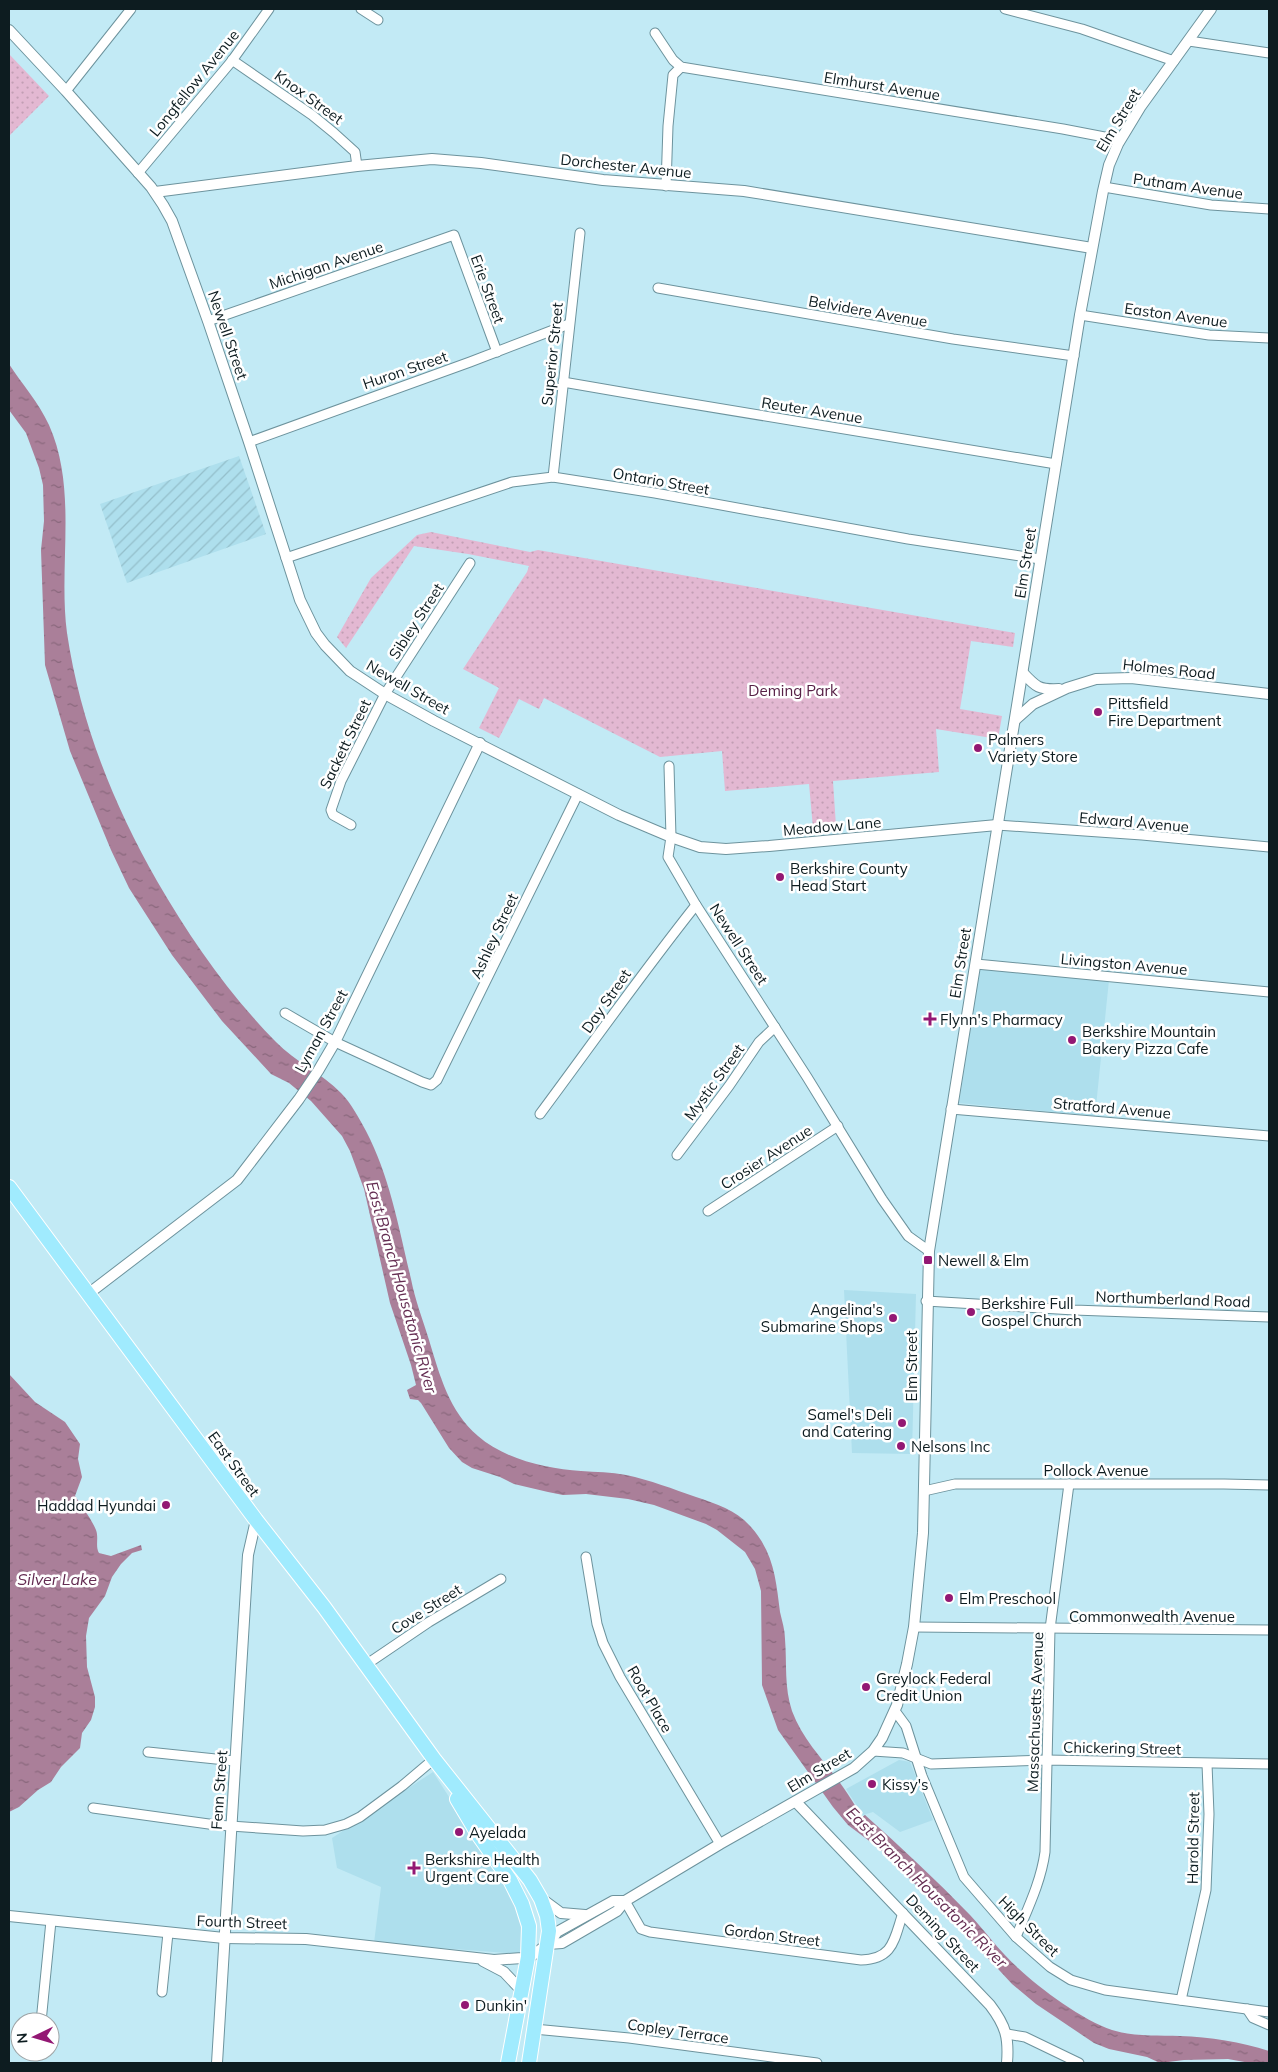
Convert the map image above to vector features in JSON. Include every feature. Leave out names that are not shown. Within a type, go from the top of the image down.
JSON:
[{"type":"highway","name":"East Street","points":[[9,1187],[256,1520],[367,1664],[434,1759],[490,1828],[530,1880],[542,1899],[547,1916],[548,1944],[529,2063]]},
{"type":"highway","name":"East Street","points":[[434,1759],[479,1836],[510,1880],[530,1926],[528,1957],[508,2063]]},
{"type":"street","points":[[66,91],[131,9]]},
{"type":"street","name":"Longfellow Avenue","points":[[138,173],[232,60],[269,9]]},
{"type":"street","points":[[361,9],[378,20]]},
{"type":"street","points":[[1005,9],[1082,29],[1174,61]]},
{"type":"street","name":"Elm Street","points":[[548,1944],[562,1943],[617,1912],[625,1901],[720,1844],[844,1775],[873,1751],[887,1730],[895,1711],[914,1627],[923,1533],[926,1301],[929,1250],[1092,248],[1109,165],[1120,140],[1141,106],[1212,9]]},
{"type":"street","name":"Newell Street","points":[[9,30],[66,91],[155,192],[172,222],[250,442],[286,558],[307,617],[325,645],[350,671],[385,694],[619,815],[671,837],[668,857],[696,904],[838,1126],[882,1199],[908,1236],[929,1250]]},
{"type":"street","points":[[654,33],[673,60],[681,67],[673,75],[668,126],[666,186]]},
{"type":"street","points":[[1189,40],[1269,53]]},
{"type":"street","name":"Knox Street","points":[[232,60],[334,132],[355,152],[357,166]]},
{"type":"street","name":"Elmhurst Avenue","points":[[681,67],[1063,129],[1120,140]]},
{"type":"street","name":"Dorchester Avenue","points":[[155,192],[357,166],[432,159],[482,163],[603,180],[744,192],[1092,248]]},
{"type":"street","name":"Putnam Avenue","points":[[1104,187],[1211,205],[1269,209]]},
{"type":"street","name":"Superior Street","points":[[553,478],[580,233]]},
{"type":"street","name":"Michigan Avenue","points":[[208,321],[454,235]]},
{"type":"street","name":"Erie Street","points":[[454,235],[497,352]]},
{"type":"street","name":"Belvidere Avenue","points":[[658,288],[953,339],[1074,356]]},
{"type":"street","name":"Easton Avenue","points":[[1080,315],[1209,335],[1269,338]]},
{"type":"street","name":"Huron Street","points":[[250,442],[569,324]]},
{"type":"street","name":"Reuter Avenue","points":[[563,382],[650,398],[1056,464]]},
{"type":"street","name":"Ontario Street","points":[[286,558],[512,482],[553,478],[656,493],[908,539],[1040,559]]},
{"type":"street","name":"Sibley Street","points":[[385,694],[470,564]]},
{"type":"street","name":"Holmes Road","points":[[1023,673],[1034,685],[1043,690],[1067,688]]},
{"type":"street","name":"Holmes Road","points":[[1015,720],[1033,704],[1067,688],[1096,679],[1131,678],[1269,694]]},
{"type":"street","name":"Sackett Street","points":[[351,825],[334,815],[331,810],[332,803],[368,725],[385,694]]},
{"type":"street","name":"Lyman Street","points":[[88,1294],[237,1180],[299,1099],[335,1042],[480,743]]},
{"type":"street","points":[[669,766],[671,837]]},
{"type":"street","name":"Ashley Street","points":[[335,1042],[430,1085],[437,1080],[578,794]]},
{"type":"street","name":"Meadow Lane","points":[[671,837],[700,847],[726,849],[929,833],[997,825]]},
{"type":"street","name":"Edward Avenue","points":[[997,825],[1269,847]]},
{"type":"street","name":"Day Street","points":[[540,1114],[611,1019],[652,960],[696,904]]},
{"type":"street","name":"Livingston Avenue","points":[[976,964],[1269,992]]},
{"type":"street","points":[[285,1013],[335,1042]]},
{"type":"street","name":"Mystic Street","points":[[677,1155],[729,1086],[759,1042],[775,1027]]},
{"type":"street","name":"Stratford Avenue","points":[[952,1109],[1269,1136]]},
{"type":"street","name":"Crosier Avenue","points":[[708,1211],[838,1126]]},
{"type":"street","name":"Northumberland Road","points":[[926,1301],[1074,1310],[1269,1317]]},
{"type":"street","name":"Pollock Avenue","points":[[924,1491],[955,1484],[1269,1485]]},
{"type":"street","name":"Massachusetts Avenue","points":[[1016,1937],[1044,1864],[1050,1629],[1070,1484]]},
{"type":"street","name":"Fenn Street","points":[[217,2063],[248,1555],[256,1520]]},
{"type":"street","name":"Root Place","points":[[586,1557],[597,1624],[603,1643],[620,1677],[720,1844]]},
{"type":"street","name":"Cove Street","points":[[367,1664],[428,1622],[501,1579]]},
{"type":"street","name":"Commonwealth Avenue","points":[[914,1627],[1269,1630]]},
{"type":"street","name":"High Street","points":[[895,1711],[906,1726],[916,1759],[964,1877],[1016,1937],[1050,1967],[1071,1980],[1105,1990],[1269,2012]]},
{"type":"street","points":[[873,1751],[901,1753],[916,1759]]},
{"type":"street","points":[[148,1752],[235,1761]]},
{"type":"street","points":[[93,1808],[216,1825],[303,1831],[325,1830],[346,1824],[360,1817],[402,1786],[434,1759]]},
{"type":"street","name":"Chickering Street","points":[[916,1759],[931,1764],[1046,1760],[1269,1764]]},
{"type":"street","name":"Harold Street","points":[[1181,2000],[1206,1890],[1209,1823],[1207,1764]]},
{"type":"street","name":"Deming Street","points":[[796,1802],[903,1912],[990,2006],[1007,2034]]},
{"type":"street","name":"Elm Street","points":[[542,1899],[561,1914],[588,1914]]},
{"type":"street","name":"Elm Street","points":[[548,1944],[557,1932],[588,1914],[613,1901],[625,1901]]},
{"type":"street","name":"Gordon Street","points":[[625,1901],[641,1929],[650,1932],[861,1960],[880,1958],[888,1950],[903,1912]]},
{"type":"street","name":"Fourth Street","points":[[9,1916],[224,1938],[306,1939],[494,1960],[528,1957],[538,1953],[548,1944]]},
{"type":"street","points":[[42,2012],[51,1921]]},
{"type":"street","points":[[162,1992],[168,1933]]},
{"type":"street","name":"Fourth Street","points":[[475,1958],[504,1972],[521,1990]]},
{"type":"street","points":[[1248,2009],[1252,2017],[1269,2025]]},
{"type":"street","name":"Copley Terrace","points":[[534,2029],[629,2038],[817,2063]]},
{"type":"street","points":[[1007,2063],[1007,2034],[1025,2037],[1079,2063]]},
{"type":"shaded area","points":[[239,456],[266,534],[127,583],[100,504]]},
{"type":"shaded area","points":[[980,969],[1109,980],[1095,1116],[959,1103]]},
{"type":"shaded area","points":[[844,1290],[916,1294],[912,1454],[852,1453]]},
{"type":"shaded area","points":[[899,1760],[910,1762],[933,1820],[900,1832],[873,1812],[863,1815],[846,1789]]},
{"type":"shaded area","points":[[433,1772],[517,1903],[526,1936],[519,1954],[374,1943],[381,1887],[337,1868],[332,1838]]},
{"type":"green space","points":[[9,54],[49,96],[9,136]]},
{"type":"green space","name":"Deming Park","points":[[431,532],[530,552],[538,550],[1015,633],[1013,647],[971,641],[960,709],[1002,716],[998,739],[936,729],[939,772],[833,781],[836,826],[813,828],[809,784],[725,791],[722,751],[660,757],[544,698],[539,709],[519,699],[499,738],[479,728],[499,688],[463,669],[527,572],[529,566],[414,546],[346,648],[337,637],[371,578],[417,535]]},
{"type":"water","name":"East Branch Housatonic River","points":[[9,364],[45,417],[58,450],[63,475],[65,501],[64,581],[67,633],[80,698],[100,761],[113,792],[126,822],[157,881],[183,924],[227,986],[283,1049],[326,1079],[341,1093],[361,1121],[388,1185],[415,1295],[437,1367],[447,1392],[460,1416],[488,1444],[513,1457],[554,1468],[615,1473],[635,1477],[711,1502],[739,1516],[759,1537],[773,1567],[784,1632],[787,1684],[792,1711],[802,1732],[843,1787],[862,1817],[865,1815],[931,1876],[970,1915],[1018,1968],[1076,2012],[1101,2026],[1121,2032],[1138,2035],[1203,2037],[1258,2048],[1269,2051],[1269,2063],[1250,2063],[1228,2059],[1184,2060],[1160,2063],[1147,2057],[1109,2049],[1094,2043],[1036,2004],[1012,1984],[880,1849],[848,1825],[778,1730],[762,1685],[761,1591],[755,1569],[745,1552],[717,1530],[706,1524],[654,1505],[628,1499],[586,1494],[563,1495],[548,1492],[514,1484],[500,1477],[472,1468],[462,1462],[449,1448],[421,1403],[418,1400],[410,1399],[407,1390],[416,1385],[390,1303],[364,1189],[350,1151],[342,1136],[311,1101],[289,1083],[271,1074],[222,1021],[172,955],[129,888],[111,850],[70,751],[45,665],[41,550],[44,521],[43,485],[26,433],[9,410]]},
{"type":"water","name":"Silver Lake","points":[[9,1374],[35,1402],[65,1422],[80,1444],[78,1459],[82,1477],[75,1496],[96,1530],[99,1553],[111,1556],[141,1545],[142,1550],[132,1553],[121,1564],[112,1577],[105,1596],[89,1618],[86,1636],[87,1667],[95,1697],[95,1707],[91,1720],[82,1733],[80,1748],[61,1767],[51,1782],[38,1790],[19,1807],[9,1812]]},
{"type":"place","name":"Pittsfield Fire Department","points":[[1098,712]]},
{"type":"place","name":"Palmers Variety Store","points":[[978,748]]},
{"type":"place","name":"Berkshire County Head Start","points":[[780,877]]},
{"type":"place","name":"Flynn's Pharmacy","points":[[930,1019]]},
{"type":"place","name":"Berkshire Mountain Bakery Pizza Cafe","points":[[1072,1040]]},
{"type":"place","name":"Newell & Elm","points":[[928,1260]]},
{"type":"place","name":"Berkshire Full Gospel Church","points":[[971,1312]]},
{"type":"place","name":"Angelina's Submarine Shops","points":[[893,1318]]},
{"type":"place","name":"Samel's Deli and Catering","points":[[902,1423]]},
{"type":"place","name":"Nelsons Inc","points":[[901,1446]]},
{"type":"place","name":"Haddad Hyundai","points":[[166,1505]]},
{"type":"place","name":"Elm Preschool","points":[[949,1598]]},
{"type":"place","name":"Greylock Federal Credit Union","points":[[866,1687]]},
{"type":"place","name":"Kissy's","points":[[872,1784]]},
{"type":"place","name":"Ayelada","points":[[459,1832]]},
{"type":"place","name":"Berkshire Health Urgent Care","points":[[414,1868]]},
{"type":"place","name":"Dunkin'","points":[[465,2005]]}]
